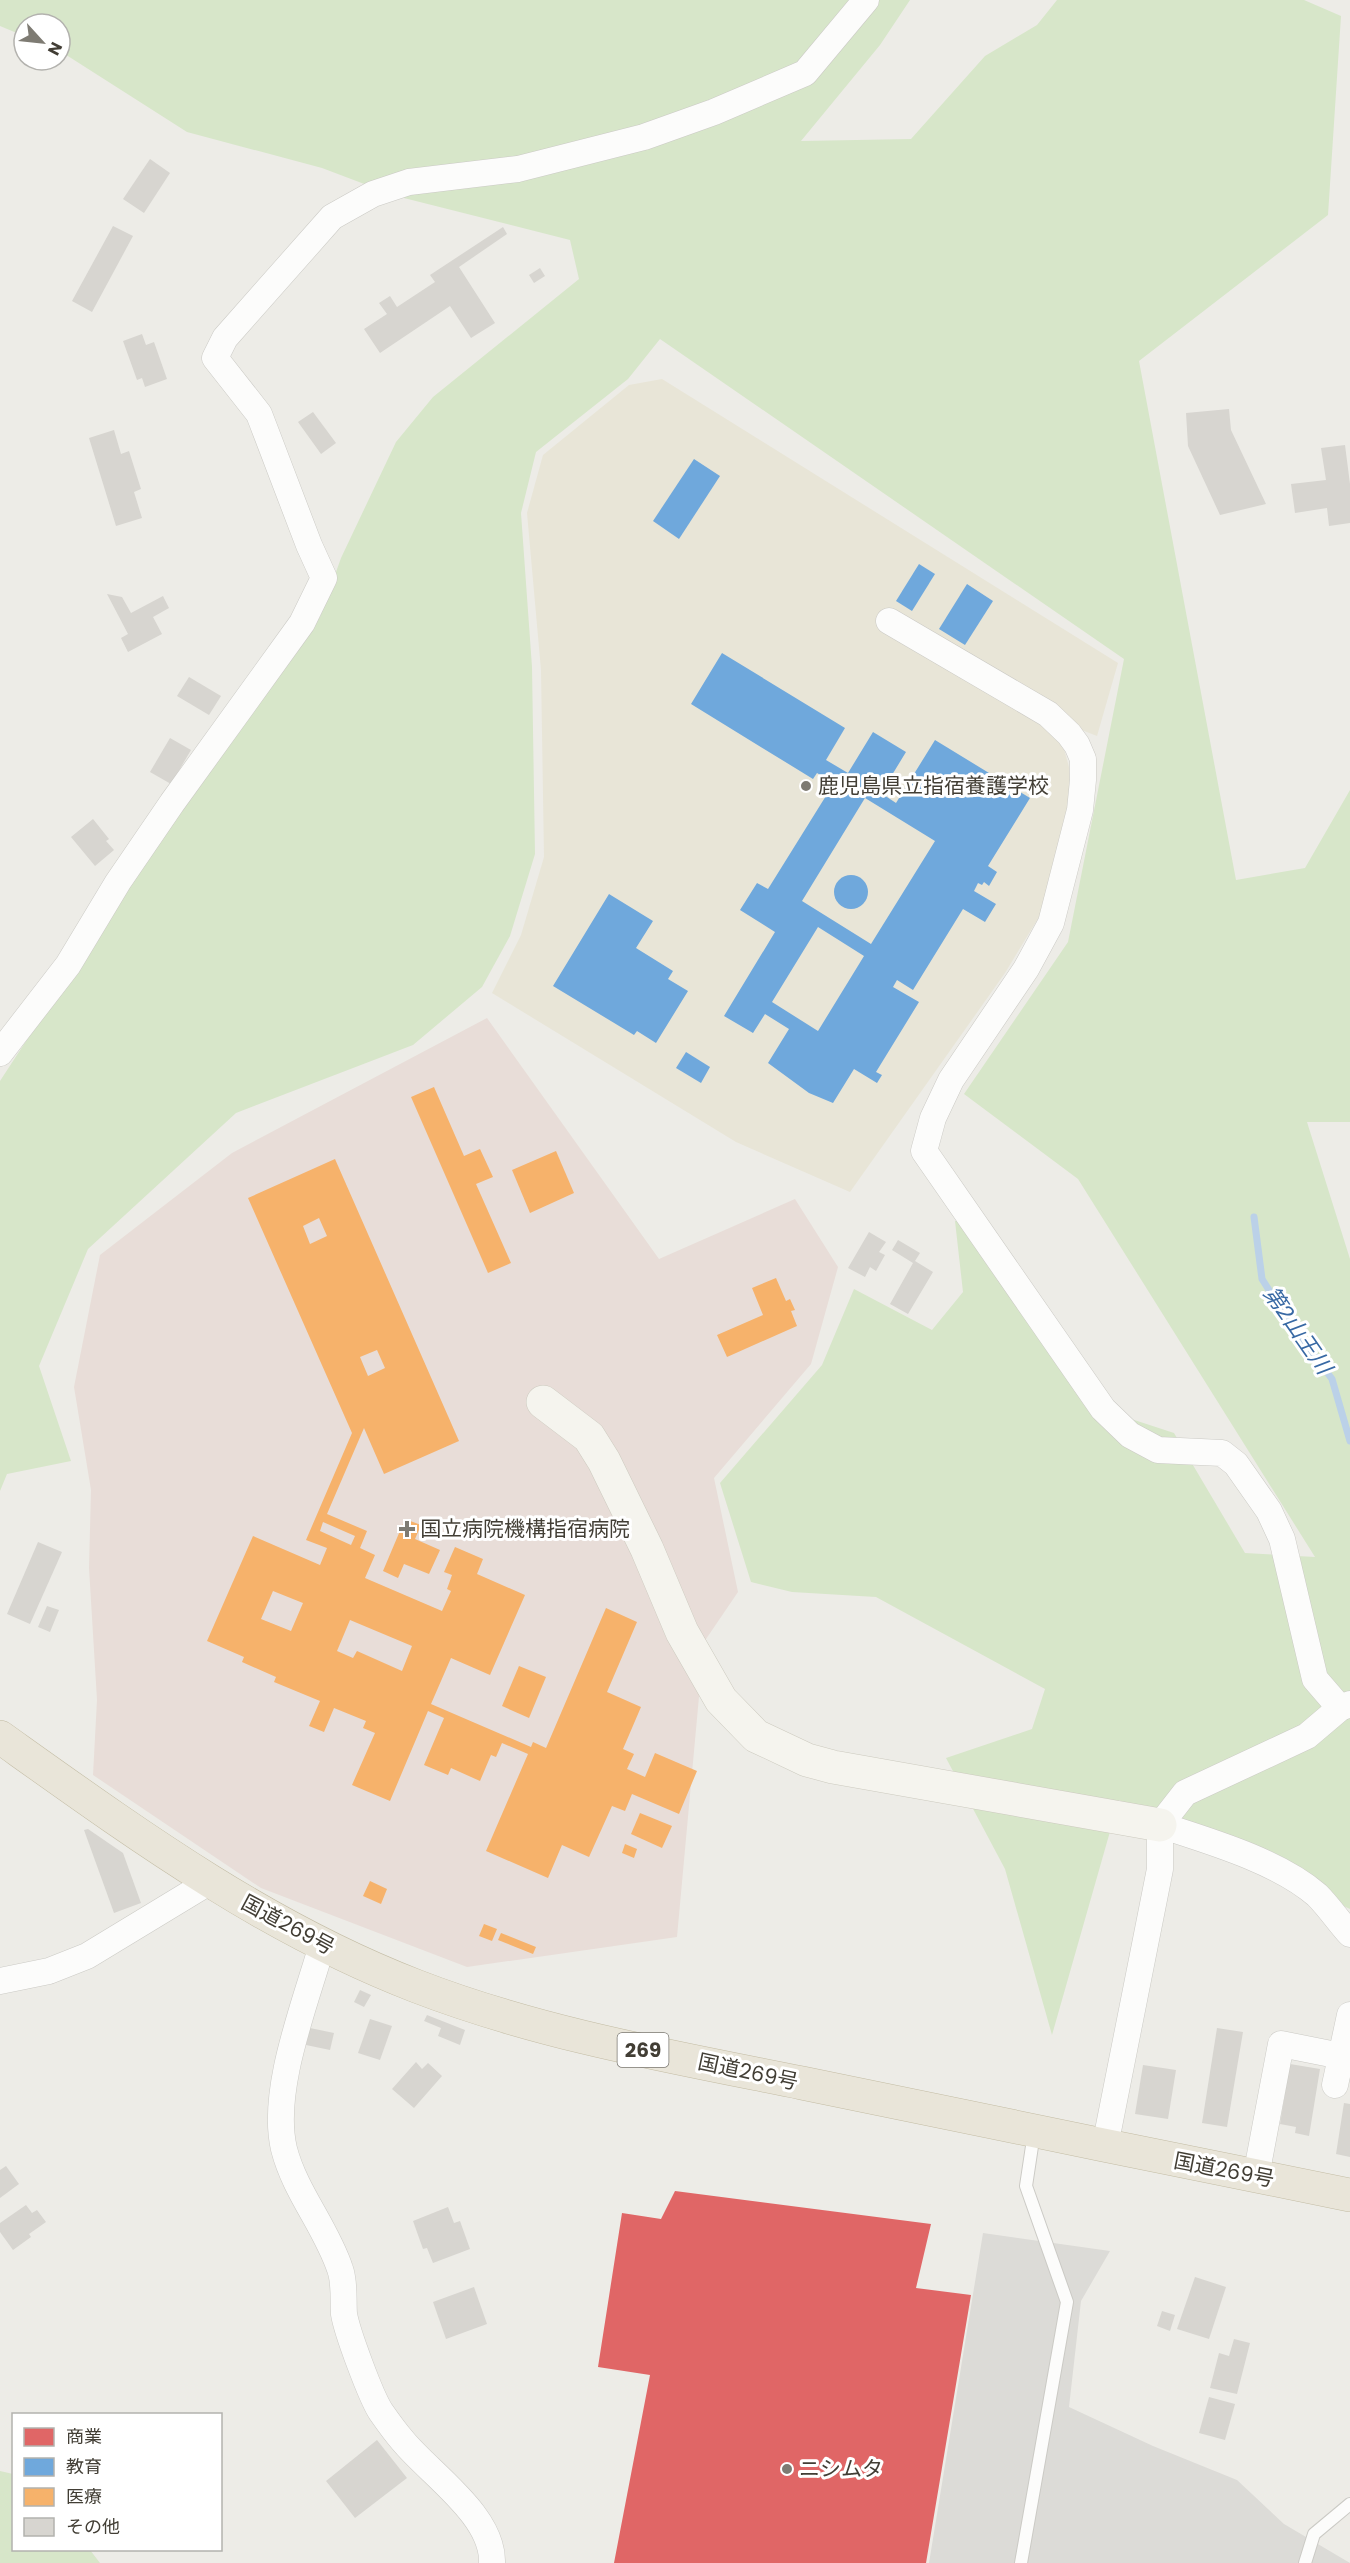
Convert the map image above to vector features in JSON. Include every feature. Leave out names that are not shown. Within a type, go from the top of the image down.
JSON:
[{"type":"highway","name":"国道269号","points":[[0,1737],[209,1882],[322,1945],[414,1986],[499,2015],[668,2056],[1034,2132],[1350,2194]]},
{"type":"street","points":[[0,1053],[68,965],[118,882],[172,803],[302,623],[324,578],[309,545],[260,414],[215,358],[225,338],[332,216],[373,194],[409,182],[518,169],[644,137],[714,112],[805,73],[866,0]]},
{"type":"street","points":[[889,621],[1048,714],[1069,734],[1083,759],[1080,810],[1051,922],[1026,969],[951,1080],[933,1118],[924,1151],[1110,1415],[1130,1435],[1158,1450],[1222,1453],[1236,1464],[1269,1511],[1282,1539],[1315,1679],[1345,1706],[1307,1736],[1185,1793],[1161,1825],[1160,1869],[1105,2146]]},
{"type":"street","points":[[543,1402],[589,1437],[604,1461],[647,1549],[682,1632],[721,1700],[756,1736],[807,1760],[834,1767],[1161,1825],[1232,1849],[1296,1879],[1317,1896],[1350,1934]]},
{"type":"street","points":[[0,1981],[49,1971],[87,1956],[209,1882]]},
{"type":"street","points":[[322,1945],[285,2076],[281,2125],[285,2149],[296,2178],[341,2270],[345,2316],[379,2409],[403,2442],[464,2503],[478,2521],[492,2554],[492,2563]]},
{"type":"street","points":[[1335,2085],[1350,2014]]},
{"type":"street","points":[[1256,2176],[1281,2044],[1341,2056]]},
{"type":"lane","points":[[1021,2563],[1067,2302],[1026,2186],[1034,2132]]},
{"type":"lane","points":[[1305,2563],[1314,2534],[1350,2504]]},
{"type":"shaded area","name":"鹿児島県立指宿養護学校","points":[[662,379],[1118,663],[1097,736],[1074,727],[1062,742],[1069,767],[1071,805],[1042,912],[1005,973],[850,1192],[736,1142],[492,993],[521,935],[544,857],[541,670],[527,513],[543,455],[629,385]]},
{"type":"shaded area","name":"国立病院機構指宿病院","points":[[487,1018],[659,1259],[795,1199],[838,1267],[811,1364],[714,1478],[738,1592],[704,1642],[677,1937],[467,1967],[261,1888],[93,1775],[97,1700],[89,1568],[91,1490],[74,1387],[100,1255],[232,1153]]},
{"type":"shaded area","points":[[983,2233],[1110,2251],[1081,2301],[1069,2407],[1153,2446],[1237,2480],[1284,2524],[1350,2563],[929,2563]]},
{"type":"green space","points":[[0,0],[910,0],[880,45],[801,141],[911,139],[985,56],[1037,25],[1057,0],[1304,0],[1341,16],[1328,215],[1139,361],[1236,880],[1305,868],[1350,790],[1350,1122],[1307,1122],[1350,1259],[1350,1909],[1119,1800],[1052,2035],[1005,1869],[946,1758],[1032,1729],[1045,1689],[876,1597],[792,1592],[751,1582],[720,1483],[822,1365],[854,1289],[932,1330],[963,1292],[955,1221],[974,1220],[1116,1414],[1174,1433],[1245,1553],[1315,1557],[1078,1179],[964,1094],[1068,942],[1124,659],[660,339],[628,379],[536,452],[521,513],[532,667],[535,854],[510,936],[482,987],[413,1045],[236,1113],[88,1249],[39,1366],[71,1461],[7,1474],[0,1491],[0,1081],[143,862],[320,617],[341,558],[396,442],[433,397],[579,279],[570,240],[396,196],[322,168],[187,132],[72,59],[72,12],[12,12],[12,31],[0,26]]},
{"type":"green space","points":[[0,2471],[12,2474],[12,2551],[91,2551],[100,2563],[0,2563]]},
{"type":"building: 商業","name":"ニシムタ","points":[[675,2191],[931,2224],[916,2288],[971,2295],[926,2563],[614,2563],[650,2375],[598,2367],[622,2213],[661,2219]]},
{"type":"building: 教育","points":[[694,459],[720,476],[679,539],[653,521]]},
{"type":"building: 教育","points":[[919,564],[935,574],[912,611],[896,601]]},
{"type":"building: 教育","points":[[967,584],[993,601],[965,645],[939,629]]},
{"type":"building: 教育","points":[[722,653],[845,728],[826,760],[848,773],[873,732],[906,752],[881,793],[896,803],[935,740],[1030,798],[988,866],[997,872],[989,886],[984,882],[982,885],[978,883],[974,891],[996,904],[985,922],[963,909],[913,990],[897,980],[893,987],[919,1002],[876,1072],[882,1075],[877,1083],[854,1069],[833,1103],[809,1093],[768,1063],[789,1029],[765,1014],[753,1033],[724,1016],[775,932],[740,910],[757,883],[768,889],[834,783],[817,773],[813,779],[691,704]],"holes":[[[865,798],[935,841],[871,944],[802,901]],[[818,927],[864,956],[818,1031],[772,1002]]]},
{"type":"building: 教育","points":[[851,875],[863,880],[868,892],[863,904],[851,909],[839,904],[834,892],[839,880]]},
{"type":"building: 教育","points":[[609,894],[653,921],[636,948],[673,971],[668,979],[688,991],[656,1043],[637,1031],[634,1035],[553,986]]},
{"type":"building: 教育","points":[[686,1052],[710,1067],[701,1083],[676,1068]]},
{"type":"building: 医療","points":[[434,1087],[464,1156],[480,1149],[493,1177],[476,1184],[511,1263],[488,1273],[411,1097]]},
{"type":"building: 医療","points":[[556,1151],[574,1193],[530,1213],[512,1170]]},
{"type":"building: 医療","points":[[335,1159],[459,1441],[384,1474],[364,1428],[327,1514],[367,1531],[360,1548],[375,1555],[365,1578],[442,1611],[451,1591],[447,1589],[452,1575],[444,1572],[455,1547],[483,1559],[477,1574],[525,1595],[490,1675],[451,1658],[431,1704],[531,1747],[533,1742],[546,1748],[606,1608],[637,1622],[607,1692],[641,1707],[623,1749],[634,1754],[627,1769],[645,1777],[655,1753],[697,1771],[679,1814],[632,1794],[625,1811],[612,1806],[589,1857],[562,1845],[548,1878],[486,1851],[528,1754],[502,1743],[496,1757],[491,1755],[480,1781],[451,1768],[448,1775],[424,1765],[444,1718],[428,1711],[390,1801],[352,1785],[375,1733],[363,1728],[366,1721],[334,1708],[324,1732],[309,1726],[320,1701],[274,1682],[276,1677],[242,1662],[244,1657],[207,1641],[253,1536],[320,1565],[327,1548],[306,1540],[352,1433],[248,1198]],"holes":[[[319,1218],[327,1236],[310,1244],[303,1226]],[[377,1350],[385,1368],[368,1376],[360,1357]],[[323,1522],[355,1536],[351,1545],[320,1531]],[[273,1591],[303,1603],[291,1631],[261,1619]],[[350,1620],[412,1646],[402,1671],[357,1651],[353,1658],[337,1651]]]},
{"type":"building: 医療","points":[[776,1278],[786,1301],[790,1299],[795,1310],[791,1311],[797,1326],[727,1357],[717,1335],[763,1315],[752,1288]]},
{"type":"building: 医療","points":[[405,1519],[421,1525],[415,1539],[440,1550],[429,1574],[404,1564],[398,1578],[383,1571]]},
{"type":"building: 医療","points":[[519,1666],[546,1677],[529,1718],[502,1706]]},
{"type":"building: 医療","points":[[640,1813],[672,1826],[662,1848],[631,1834]]},
{"type":"building: 医療","points":[[625,1844],[637,1849],[634,1858],[622,1853]]},
{"type":"building: 医療","points":[[370,1881],[387,1889],[381,1904],[363,1896]]},
{"type":"building: 医療","points":[[484,1924],[497,1929],[492,1941],[479,1936]]},
{"type":"building: 医療","points":[[501,1933],[536,1947],[533,1954],[498,1940]]},
{"type":"building: その他","points":[[150,159],[170,173],[144,213],[123,199]]},
{"type":"building: その他","points":[[113,226],[133,236],[92,312],[72,301]]},
{"type":"building: その他","points":[[503,227],[507,234],[459,267],[495,323],[471,338],[450,306],[380,353],[364,329],[387,314],[379,303],[390,296],[397,307],[435,282],[430,275]]},
{"type":"building: その他","points":[[540,268],[545,276],[534,283],[529,275]]},
{"type":"building: その他","points":[[142,334],[146,345],[154,342],[167,379],[145,387],[142,378],[137,380],[123,341]]},
{"type":"building: その他","points":[[1229,409],[1231,430],[1266,504],[1220,515],[1188,446],[1186,413]]},
{"type":"building: その他","points":[[313,412],[336,443],[321,454],[298,422]]},
{"type":"building: その他","points":[[114,430],[121,454],[129,451],[141,489],[134,492],[142,518],[116,526],[89,438]]},
{"type":"building: その他","points":[[1345,445],[1350,484],[1350,523],[1329,526],[1327,508],[1295,513],[1291,484],[1326,480],[1321,448]]},
{"type":"building: その他","points":[[107,594],[122,597],[131,613],[163,596],[169,608],[153,617],[162,634],[128,652],[121,638],[128,634]]},
{"type":"building: その他","points":[[189,677],[221,696],[209,715],[177,696]]},
{"type":"building: その他","points":[[170,738],[191,750],[171,784],[150,772]]},
{"type":"building: その他","points":[[93,819],[109,839],[106,841],[114,850],[95,866],[71,837]]},
{"type":"building: その他","points":[[869,1232],[886,1242],[879,1252],[885,1255],[876,1271],[870,1267],[865,1277],[848,1268]]},
{"type":"building: その他","points":[[898,1240],[920,1253],[915,1261],[933,1272],[908,1314],[890,1304],[913,1263],[892,1250]]},
{"type":"building: その他","points":[[38,1542],[62,1552],[30,1624],[7,1614]]},
{"type":"building: その他","points":[[47,1606],[59,1610],[50,1632],[38,1627]]},
{"type":"building: その他","points":[[88,1829],[123,1853],[141,1903],[114,1913],[84,1830]]},
{"type":"building: その他","points":[[360,1990],[371,1995],[364,2007],[354,2002]]},
{"type":"building: その他","points":[[427,2015],[465,2030],[460,2045],[438,2036],[441,2028],[424,2021]]},
{"type":"building: その他","points":[[370,2019],[392,2026],[380,2060],[358,2053]]},
{"type":"building: その他","points":[[310,2028],[334,2033],[330,2050],[306,2045]]},
{"type":"building: その他","points":[[1217,2028],[1243,2032],[1227,2127],[1202,2123]]},
{"type":"building: その他","points":[[416,2062],[422,2069],[428,2063],[442,2076],[414,2108],[392,2089]]},
{"type":"building: その他","points":[[1290,2064],[1320,2069],[1309,2136],[1295,2133],[1296,2127],[1280,2124]]},
{"type":"building: その他","points":[[1143,2065],[1176,2070],[1168,2119],[1135,2114]]},
{"type":"building: その他","points":[[1344,2103],[1350,2104],[1350,2157],[1336,2154]]},
{"type":"building: その他","points":[[6,2166],[19,2184],[0,2198],[0,2170]]},
{"type":"building: その他","points":[[26,2205],[32,2213],[37,2210],[46,2222],[29,2234],[31,2237],[13,2250],[0,2232],[0,2223]]},
{"type":"building: その他","points":[[448,2207],[454,2223],[460,2221],[470,2249],[433,2263],[427,2248],[423,2249],[413,2221]]},
{"type":"building: その他","points":[[1195,2277],[1226,2287],[1209,2339],[1177,2329]]},
{"type":"building: その他","points":[[474,2287],[487,2324],[446,2339],[433,2302]]},
{"type":"building: その他","points":[[1162,2311],[1175,2315],[1170,2331],[1157,2326]]},
{"type":"building: その他","points":[[1234,2339],[1250,2343],[1237,2394],[1210,2388],[1219,2353],[1229,2356]]},
{"type":"building: その他","points":[[1209,2397],[1235,2404],[1225,2440],[1199,2433]]},
{"type":"building: その他","points":[[377,2440],[407,2478],[355,2518],[326,2481]]},
{"type":"waterway","name":"第2山王川","points":[[1254,1217],[1262,1279],[1286,1317],[1332,1379],[1350,1441]]},
{"type":"place","name":"鹿児島県立指宿養護学校","points":[[806,786]]},
{"type":"place","name":"国立病院機構指宿病院","points":[[407,1529]]},
{"type":"place","name":"ニシムタ","points":[[787,2469]]}]
